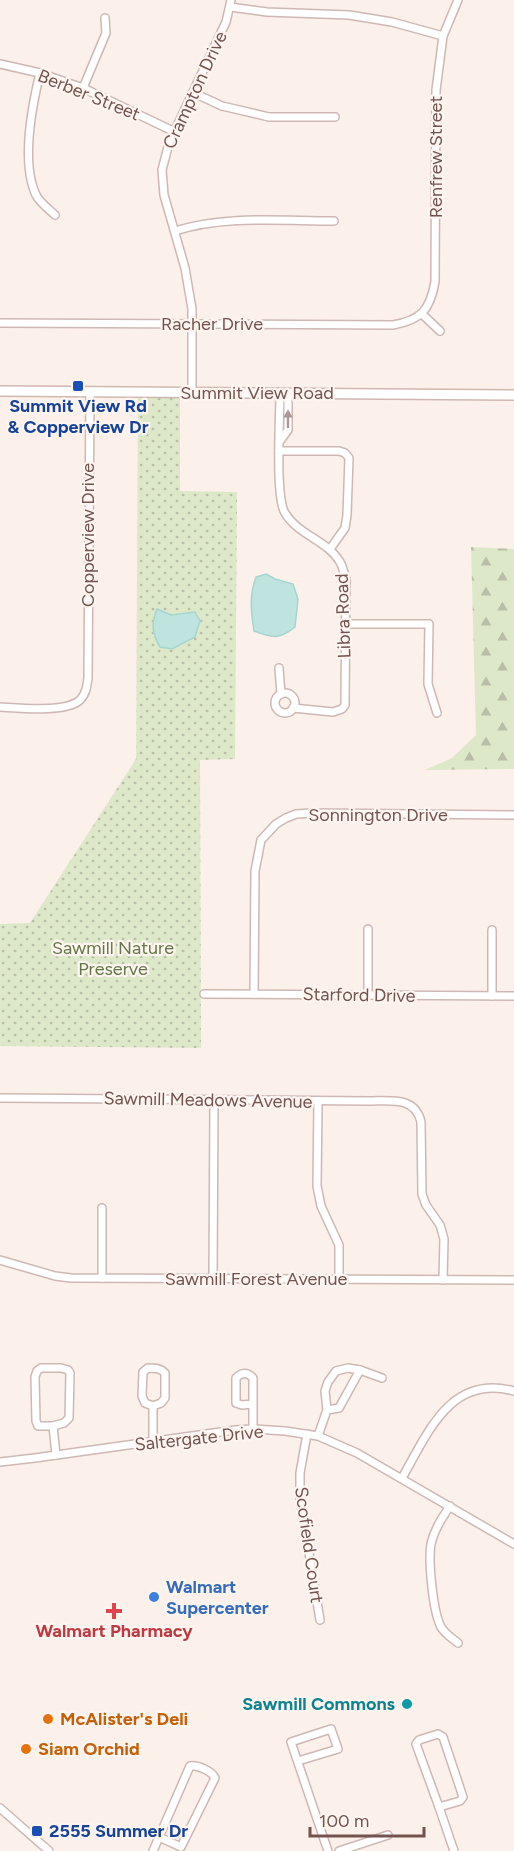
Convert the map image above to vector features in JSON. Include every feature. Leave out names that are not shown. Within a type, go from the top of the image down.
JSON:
[{"type":"street","name":"Renfrew Street","points":[[422,314],[432,299],[435,282],[436,90],[443,36],[458,0]]},
{"type":"street","points":[[230,4],[267,12],[349,15],[392,22],[443,36]]},
{"type":"street","name":"Crampton Drive","points":[[192,393],[192,309],[185,268],[164,195],[162,170],[166,151],[226,22],[230,4]]},
{"type":"street","points":[[82,88],[106,33],[105,18]]},
{"type":"street","name":"Berber Street","points":[[0,64],[40,73],[82,88],[175,132]]},
{"type":"street","points":[[40,73],[32,111],[30,170],[37,196],[55,215]]},
{"type":"street","points":[[194,93],[222,106],[269,117],[335,117]]},
{"type":"street","points":[[175,231],[185,227],[228,221],[334,221]]},
{"type":"street","points":[[422,314],[440,331]]},
{"type":"street","name":"Racher Drive","points":[[0,323],[393,325],[408,322],[422,314]]},
{"type":"street","name":"Summit View Road","points":[[0,392],[514,395]]},
{"type":"street","name":"Copperview Drive","points":[[0,707],[69,706],[79,700],[86,690],[88,678],[90,392]]},
{"type":"street","name":"Libra Road","points":[[284,393],[288,430],[280,441],[279,451],[279,492],[284,513],[298,528],[330,549],[341,563],[346,579],[345,700],[342,709],[333,712],[293,708]]},
{"type":"street","points":[[279,451],[339,451],[345,453],[349,458],[345,528],[330,549]]},
{"type":"street","points":[[346,624],[429,624],[428,684],[437,713]]},
{"type":"street","points":[[279,668],[281,694],[277,699],[277,708],[285,713],[291,711],[295,703],[293,697],[281,694]]},
{"type":"street","name":"Sonnington Drive","points":[[254,994],[257,855],[261,840],[276,824],[296,814],[312,813],[514,816]]},
{"type":"street","points":[[368,929],[368,995]]},
{"type":"street","points":[[492,930],[492,996]]},
{"type":"street","name":"Starford Drive","points":[[204,994],[514,996]]},
{"type":"street","name":"Sawmill Meadows Avenue","points":[[0,1098],[400,1101],[408,1103],[419,1115],[421,1122],[422,1194],[426,1205],[440,1225],[444,1239],[443,1280]]},
{"type":"street","points":[[213,1278],[214,1100]]},
{"type":"street","points":[[318,1101],[317,1186],[321,1206],[339,1245],[339,1279]]},
{"type":"street","points":[[102,1208],[102,1278]]},
{"type":"street","name":"Sawmill Forest Avenue","points":[[0,1260],[55,1276],[71,1278],[514,1280]]},
{"type":"street","points":[[40,1368],[61,1368],[70,1373],[69,1418],[64,1424],[53,1426],[38,1426],[36,1420],[35,1377],[40,1368]]},
{"type":"street","points":[[148,1368],[161,1369],[165,1373],[165,1398],[161,1404],[153,1406],[145,1403],[142,1396],[143,1372],[148,1368]]},
{"type":"street","points":[[318,1436],[327,1410],[325,1391],[336,1371],[348,1368],[382,1378]]},
{"type":"street","points":[[327,1410],[339,1408],[360,1370]]},
{"type":"street","points":[[253,1404],[236,1403],[236,1378],[240,1374],[250,1374],[253,1378],[254,1429]]},
{"type":"street","points":[[402,1478],[436,1420],[452,1402],[471,1391],[485,1388],[514,1391]]},
{"type":"street","points":[[153,1406],[153,1442]]},
{"type":"street","points":[[53,1426],[56,1455]]},
{"type":"street","name":"Saltergate Drive","points":[[0,1462],[254,1429],[307,1434],[318,1436],[357,1453],[514,1544]]},
{"type":"street","name":"Scofield Court","points":[[307,1434],[300,1473],[300,1498],[320,1620]]},
{"type":"street","points":[[450,1506],[436,1529],[432,1542],[430,1570],[441,1626],[458,1643]]},
{"type":"street","points":[[298,1761],[338,1749],[331,1729],[291,1742],[328,1851]]},
{"type":"street","points":[[439,1808],[460,1801],[463,1797],[443,1737],[438,1734],[419,1740],[416,1744],[454,1851]]},
{"type":"street","points":[[153,1851],[159,1837],[190,1766],[196,1765],[213,1774],[215,1778],[181,1847],[159,1837]]},
{"type":"street","points":[[0,1808],[49,1851]]},
{"type":"street","points":[[339,1851],[388,1835]]},
{"type":"green space","name":"Sawmill Nature Preserve","points":[[138,398],[180,398],[180,491],[237,492],[235,759],[200,760],[201,1048],[0,1046],[0,924],[30,923],[136,759]]},
{"type":"green space","points":[[471,547],[514,549],[514,769],[425,770],[452,758],[476,735]]},
{"type":"water","points":[[266,574],[293,584],[298,599],[295,627],[280,636],[254,631],[251,610],[252,591],[256,577]]},
{"type":"water","points":[[157,609],[171,615],[195,612],[200,621],[195,637],[172,649],[160,647],[153,628]]},
{"type":"place","name":"Summit View Rd & Copperview Dr","points":[[78,386]]},
{"type":"place","name":"Walmart Supercenter","points":[[154,1597]]},
{"type":"place","name":"Walmart Pharmacy","points":[[114,1611]]},
{"type":"place","name":"Sawmill Commons","points":[[407,1704]]},
{"type":"place","name":"McAlister's Deli","points":[[48,1719]]},
{"type":"place","name":"Siam Orchid","points":[[26,1749]]},
{"type":"place","name":"2555 Summer Dr","points":[[37,1831]]}]
